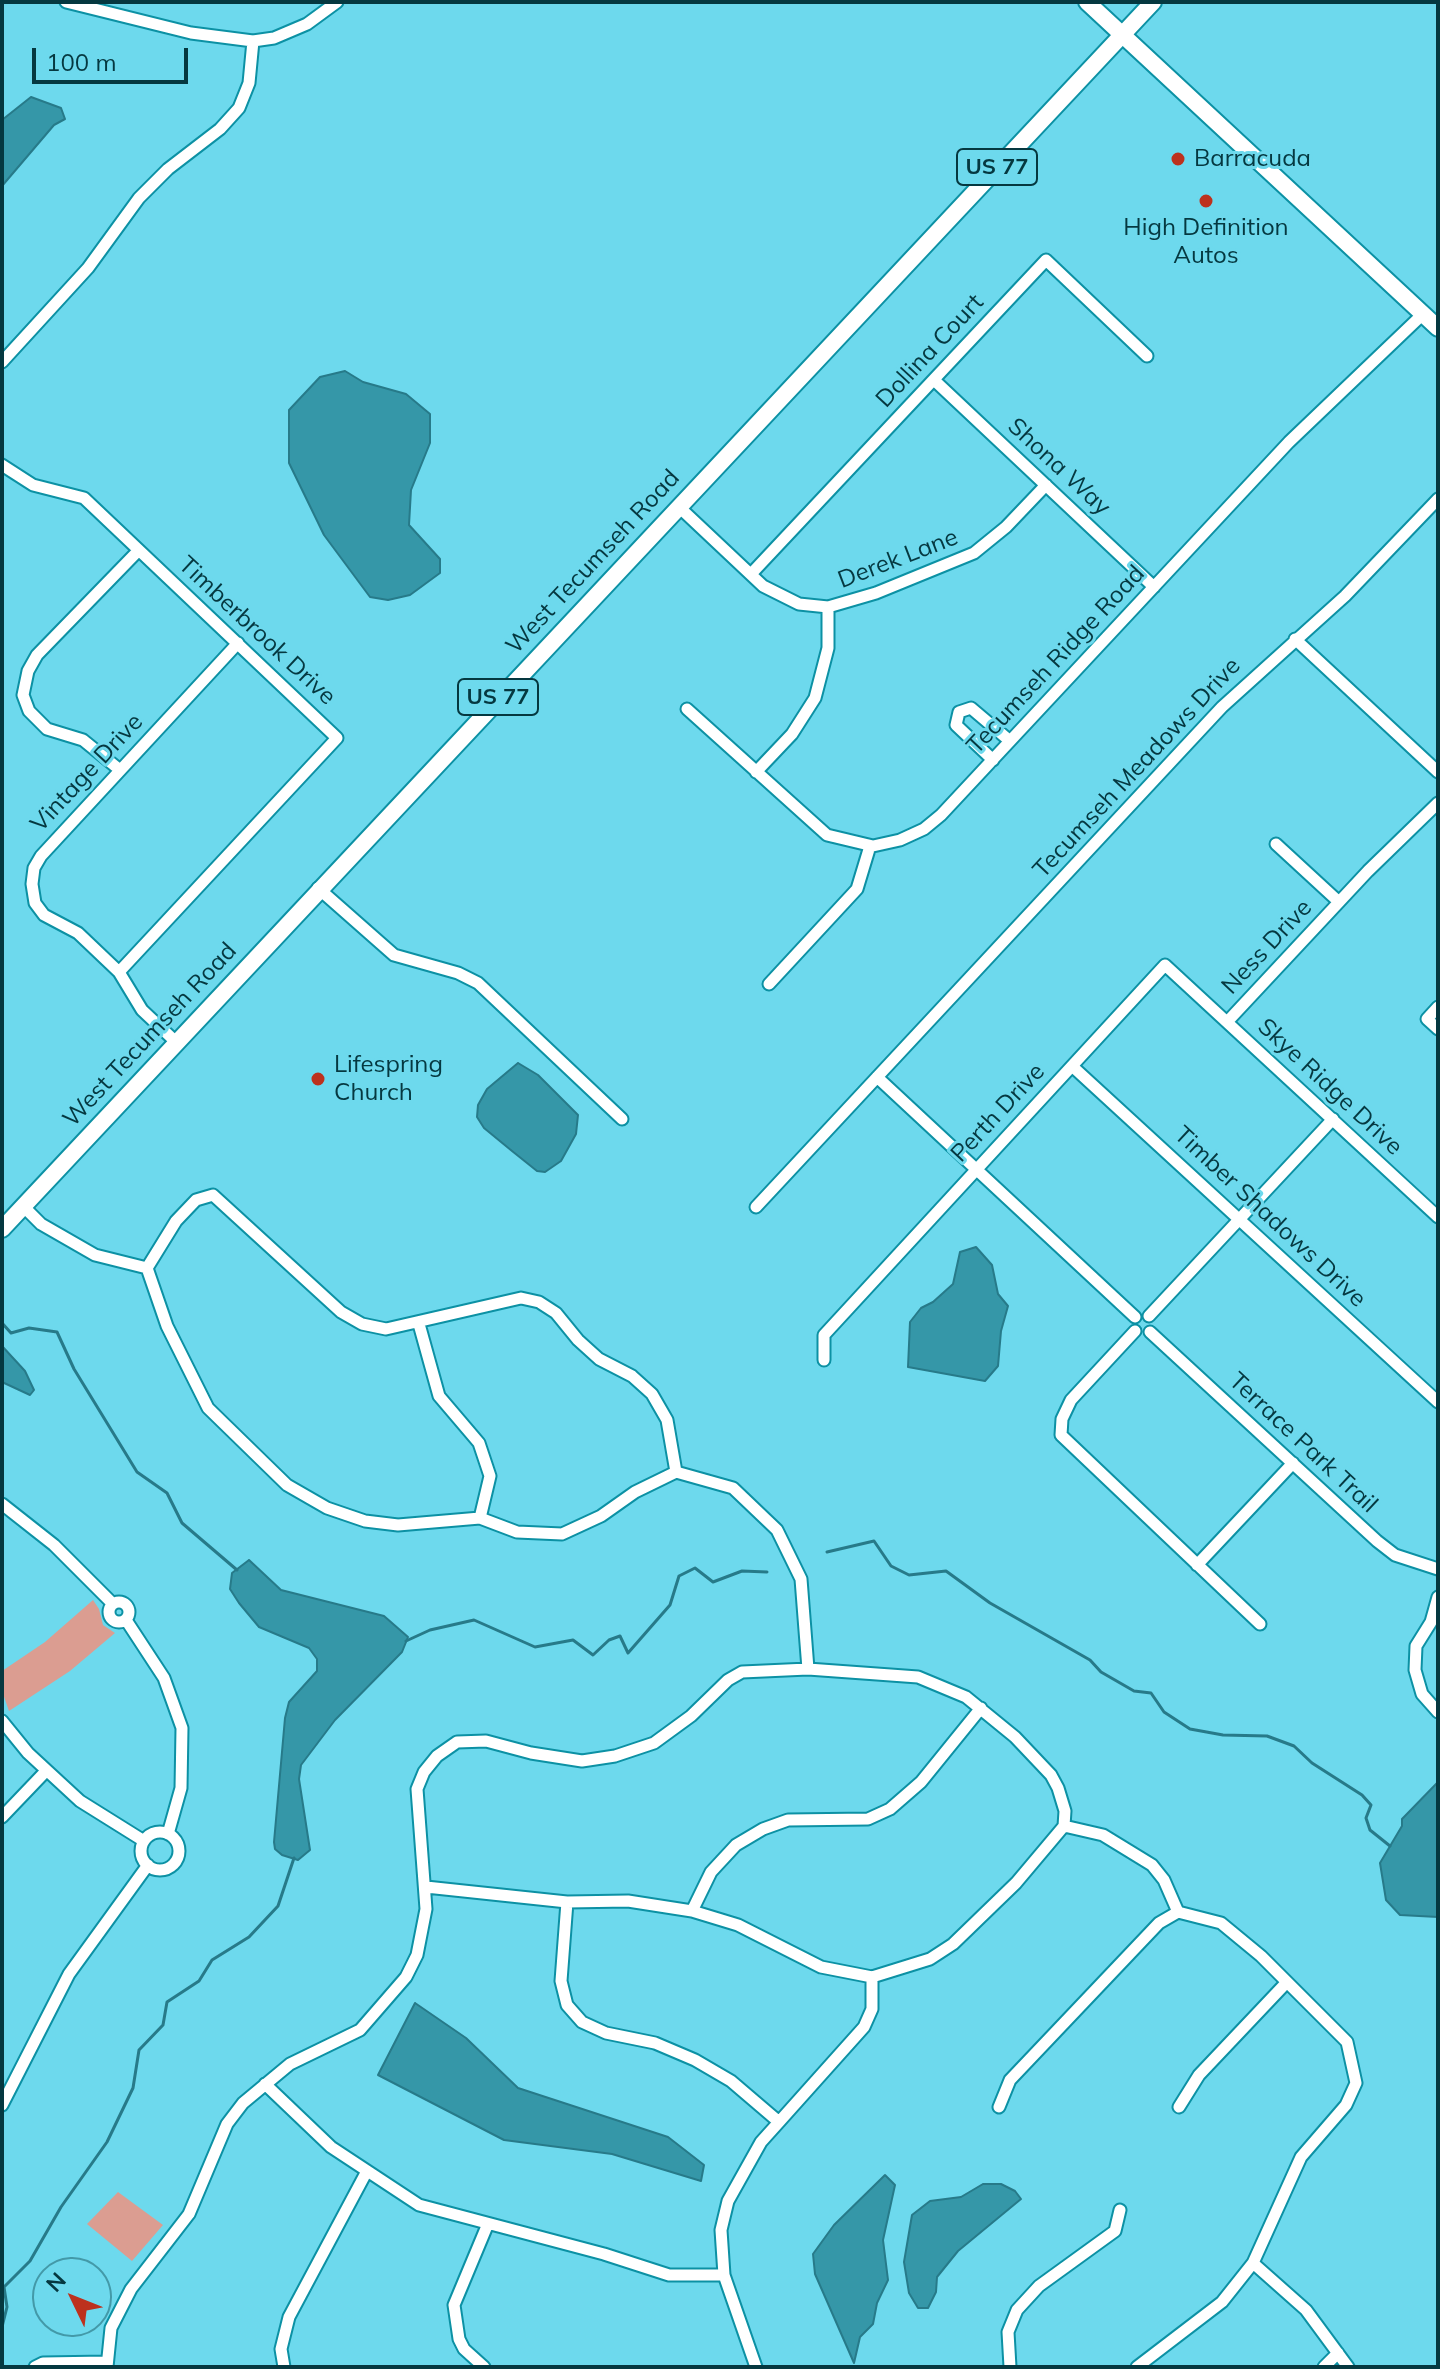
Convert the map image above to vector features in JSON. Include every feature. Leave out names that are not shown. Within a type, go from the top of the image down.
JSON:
[{"type":"main road","points":[[1087,2],[1438,328]]},
{"type":"main road","name":"US 77","points":[[1123,35],[1153,2]]},
{"type":"main road","name":"West Tecumseh Road","points":[[2,1229],[318,888],[1123,35]]},
{"type":"street","points":[[66,2],[191,33],[253,41],[274,38],[307,24],[337,2]]},
{"type":"street","points":[[2,362],[88,268],[139,198],[168,169],[220,129],[239,108],[249,83],[253,41]]},
{"type":"street","name":"Dollina Court","points":[[751,574],[1046,260],[1147,356]]},
{"type":"street","name":"Tecumseh Ridge Road","points":[[687,709],[827,835],[870,846],[900,840],[924,829],[993,760],[1311,420],[1423,314]]},
{"type":"street","name":"Shona Way","points":[[934,380],[1154,587]]},
{"type":"street","name":"Timberbrook Drive","points":[[2,465],[33,485],[84,498],[337,738],[119,972]]},
{"type":"street","name":"Derek Lane","points":[[678,506],[751,574],[787,599],[828,607],[863,598],[974,553],[994,539],[1046,485]]},
{"type":"street","name":"Tecumseh Meadows Drive","points":[[756,1207],[1222,707],[1352,588],[1438,499]]},
{"type":"street","points":[[120,770],[92,745],[47,729],[36,720],[23,695],[28,671],[37,655],[138,551]]},
{"type":"street","points":[[756,772],[792,734],[815,698],[828,648],[828,607]]},
{"type":"street","points":[[1295,639],[1438,772]]},
{"type":"street","name":"Vintage Drive","points":[[176,1042],[142,1010],[119,972],[78,933],[44,915],[35,903],[32,884],[41,856],[238,643]]},
{"type":"street","points":[[993,760],[956,725],[959,712],[967,707],[978,712],[1010,741]]},
{"type":"street","name":"Ness Drive","points":[[1227,1022],[1339,902],[1438,803]]},
{"type":"street","points":[[1276,844],[1339,902]]},
{"type":"street","points":[[769,984],[857,889],[870,846]]},
{"type":"street","points":[[318,888],[394,955],[447,969],[478,983],[622,1119]]},
{"type":"street","name":"Perth Drive","points":[[824,1360],[824,1335],[1165,965],[1227,1022]]},
{"type":"street","points":[[1438,1007],[1427,1019],[1438,1029]]},
{"type":"street","name":"Skye Ridge Drive","points":[[1227,1022],[1438,1217]]},
{"type":"street","name":"Timber Shadows Drive","points":[[1072,1066],[1438,1402]]},
{"type":"street","points":[[877,1077],[1135,1317]]},
{"type":"street","points":[[1149,1316],[1333,1119]]},
{"type":"street","points":[[147,1268],[176,1221],[196,1200],[213,1195],[341,1312],[362,1324],[386,1329],[419,1324],[521,1298],[539,1302],[556,1313],[599,1359],[632,1376],[652,1394],[667,1420],[676,1472]]},
{"type":"street","points":[[23,1206],[41,1224],[95,1255],[147,1268]]},
{"type":"street","points":[[147,1268],[167,1326],[208,1408],[287,1485],[327,1508],[365,1521],[398,1525],[480,1518],[517,1532],[562,1534],[601,1516],[635,1492],[676,1472],[733,1488],[777,1530],[801,1579],[808,1669]]},
{"type":"street","points":[[1142,1314],[1149,1316],[1153,1324],[1150,1332],[1142,1335],[1135,1331],[1132,1324],[1135,1317],[1142,1314]]},
{"type":"street","points":[[419,1324],[439,1396],[479,1443],[490,1476],[480,1518]]},
{"type":"street","points":[[1135,1331],[1071,1400],[1062,1419],[1061,1435],[1260,1624]]},
{"type":"street","name":"Terrace Park Trail","points":[[1150,1332],[1395,1555],[1438,1569]]},
{"type":"street","points":[[1197,1565],[1293,1463]]},
{"type":"street","points":[[2,1504],[54,1545],[113,1604],[109,1609],[112,1619],[126,1620],[164,1678],[182,1728],[181,1788],[168,1834]]},
{"type":"street","points":[[1438,1597],[1431,1622],[1416,1646],[1415,1670],[1422,1694],[1438,1712]]},
{"type":"street","points":[[35,2367],[43,2363],[106,2364],[111,2328],[131,2289],[189,2214],[227,2124],[265,2084],[290,2064],[360,2030],[393,1996],[417,1955],[425,1920],[426,1887],[417,1789],[424,1772],[437,1756],[457,1742],[486,1741],[558,1759],[582,1761],[615,1756],[654,1743],[670,1733],[728,1680],[742,1672],[808,1669],[918,1677],[948,1688],[981,1708],[1051,1775],[1065,1811],[1064,1826],[1016,1883],[953,1944],[930,1959],[872,1977],[821,1967],[738,1925],[692,1911],[628,1901],[567,1902],[426,1887]]},
{"type":"street","points":[[692,1911],[711,1872],[736,1845],[763,1829],[788,1820],[868,1819],[890,1809],[921,1782],[981,1708]]},
{"type":"street","points":[[2,1721],[46,1771],[80,1801],[144,1841]]},
{"type":"street","points":[[2,1817],[46,1771]]},
{"type":"street","points":[[1064,1826],[1103,1835],[1152,1865],[1164,1880],[1178,1912]]},
{"type":"street","points":[[157,1832],[168,1834],[177,1843],[176,1860],[162,1869],[148,1865],[142,1853],[144,1841],[157,1832]]},
{"type":"street","points":[[2,2105],[69,1974],[148,1865]]},
{"type":"street","points":[[567,1902],[561,1981],[567,2005],[582,2022],[606,2033],[655,2043],[695,2060],[731,2081],[779,2122]]},
{"type":"street","points":[[999,2107],[1010,2080],[1159,1923],[1178,1912],[1221,1923],[1287,1982],[1347,2042],[1356,2083],[1346,2105],[1301,2157],[1253,2263],[1222,2302],[1137,2367]]},
{"type":"street","points":[[756,2367],[724,2275],[721,2230],[728,2201],[761,2142],[864,2027],[872,2009],[872,1977]]},
{"type":"street","points":[[1179,2107],[1199,2075],[1287,1982]]},
{"type":"street","points":[[265,2084],[331,2147],[419,2205],[487,2226],[604,2254],[669,2275],[724,2275]]},
{"type":"street","points":[[284,2367],[281,2349],[289,2317],[367,2171]]},
{"type":"street","points":[[1010,2367],[1008,2332],[1017,2310],[1039,2286],[1115,2231],[1120,2210]]},
{"type":"street","points":[[484,2367],[464,2349],[459,2339],[454,2305],[487,2226]]},
{"type":"street","points":[[1253,2263],[1306,2310],[1348,2367]]},
{"type":"street","points":[[1324,2367],[1338,2353]]},
{"type":"shaded area","points":[[93,1600],[103,1625],[115,1633],[70,1671],[9,1711],[2,1691],[2,1671],[45,1642]]},
{"type":"shaded area","points":[[118,2192],[163,2225],[132,2261],[87,2224]]},
{"type":"water","points":[[31,97],[61,108],[65,119],[54,125],[2,186],[2,120]]},
{"type":"water","points":[[345,371],[363,382],[406,394],[430,414],[430,443],[411,490],[409,525],[440,559],[440,573],[410,595],[388,600],[370,597],[324,535],[289,463],[289,410],[320,377]]},
{"type":"water","points":[[518,1063],[538,1075],[578,1115],[576,1134],[561,1161],[545,1172],[537,1171],[512,1151],[484,1128],[477,1117],[478,1105],[487,1089]]},
{"type":"water","points":[[976,1247],[992,1265],[998,1294],[1008,1306],[1001,1331],[998,1366],[985,1381],[908,1367],[910,1322],[921,1308],[953,1284],[960,1252]]},
{"type":"water","points":[[2,1346],[25,1371],[34,1390],[30,1395],[2,1382]]},
{"type":"water","points":[[249,1560],[281,1590],[384,1616],[408,1637],[402,1652],[335,1720],[301,1765],[299,1779],[310,1850],[298,1860],[282,1855],[275,1849],[274,1842],[285,1718],[289,1702],[317,1671],[317,1659],[309,1648],[259,1627],[239,1603],[230,1589],[232,1573]]},
{"type":"water","points":[[1438,1782],[1438,1917],[1400,1915],[1386,1900],[1380,1863],[1402,1826],[1402,1819]]},
{"type":"water","points":[[415,2003],[466,2038],[518,2088],[668,2137],[704,2165],[701,2181],[612,2154],[504,2140],[378,2075]]},
{"type":"water","points":[[885,2175],[895,2185],[883,2240],[888,2280],[877,2303],[873,2324],[860,2337],[854,2363],[815,2274],[813,2254],[834,2225]]},
{"type":"water","points":[[983,2184],[1001,2184],[1015,2191],[1021,2199],[958,2251],[937,2277],[936,2292],[928,2308],[918,2308],[909,2293],[904,2262],[912,2215],[930,2201],[961,2197]]},
{"type":"waterway","points":[[2,1323],[11,1333],[29,1328],[57,1332],[74,1369],[137,1472],[167,1493],[182,1523],[237,1570]]},
{"type":"waterway","points":[[827,1552],[874,1541],[891,1566],[909,1575],[946,1571],[990,1603],[1090,1660],[1101,1672],[1134,1691],[1151,1693],[1164,1712],[1190,1729],[1223,1735],[1267,1736],[1294,1746],[1312,1763],[1362,1795],[1371,1805],[1366,1818],[1370,1830],[1390,1846]]},
{"type":"waterway","points":[[406,1641],[430,1630],[474,1620],[535,1647],[573,1640],[593,1655],[609,1640],[620,1636],[628,1653],[670,1605],[679,1576],[695,1568],[713,1582],[742,1571],[767,1572]]},
{"type":"waterway","points":[[2,2327],[7,2307],[4,2287],[30,2261],[61,2207],[107,2142],[133,2088],[139,2050],[163,2025],[167,2002],[199,1981],[212,1960],[249,1937],[278,1906],[294,1858]]},
{"type":"place","name":"Barracuda","points":[[1178,159]]},
{"type":"place","name":"High Definition Autos","points":[[1206,201]]},
{"type":"place","name":"Lifespring Church","points":[[318,1079]]}]
